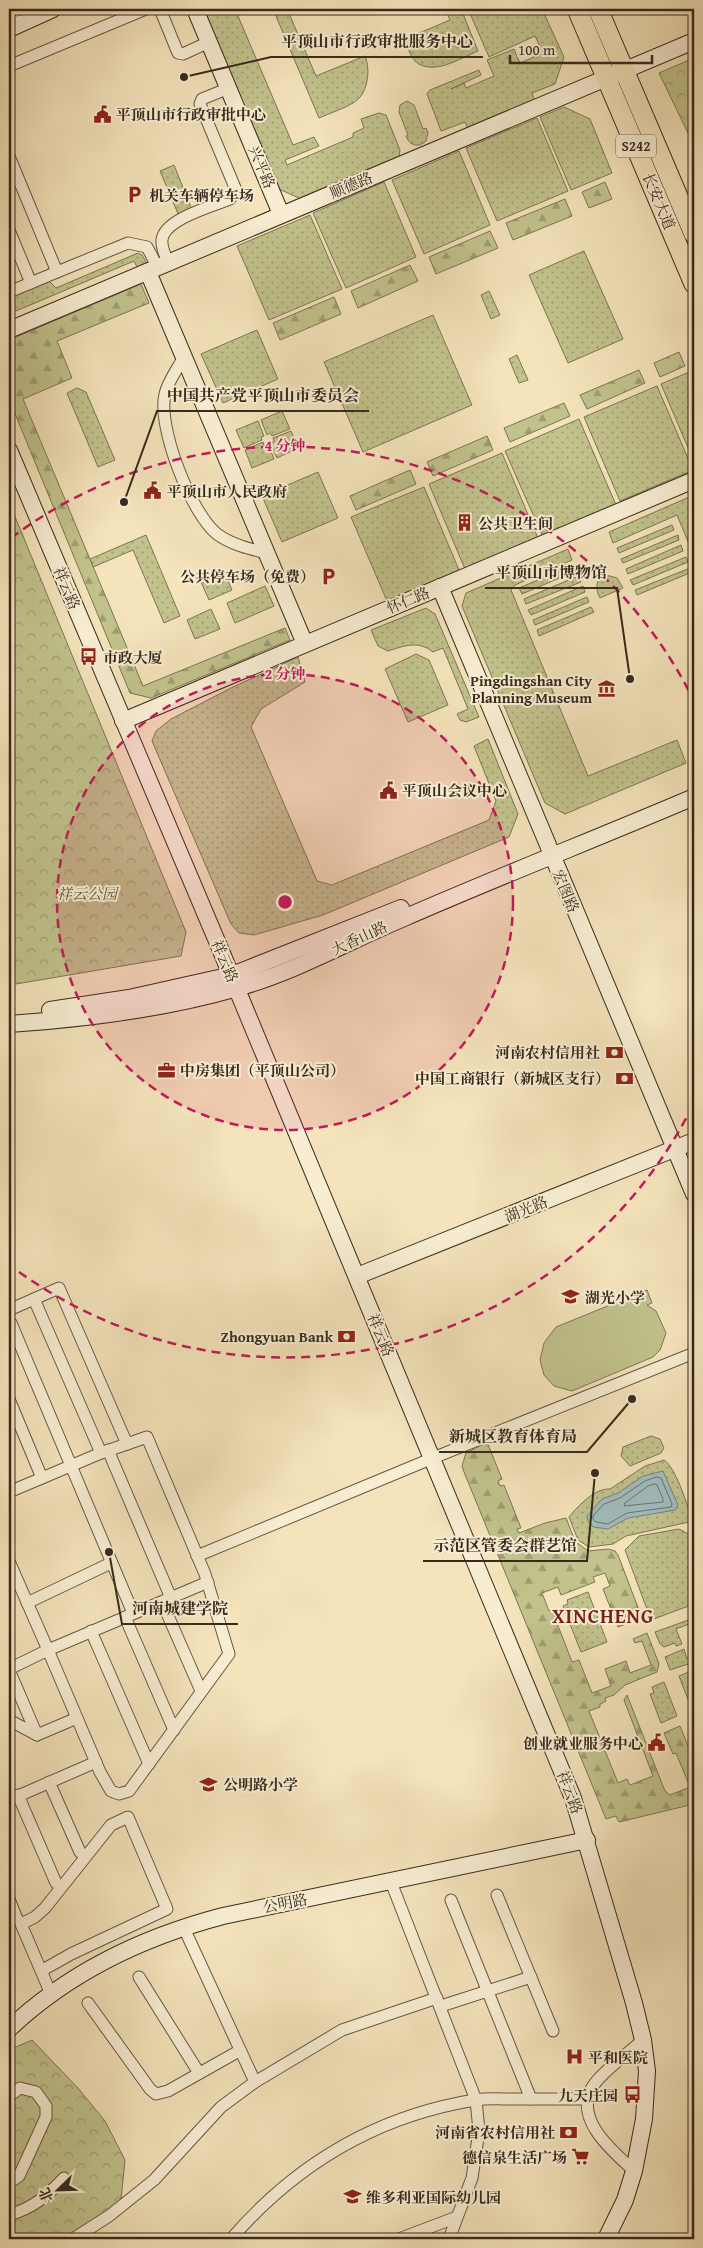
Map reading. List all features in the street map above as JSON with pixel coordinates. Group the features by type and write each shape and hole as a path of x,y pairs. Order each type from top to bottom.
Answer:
{"main road":[{"name":"长安大道","path":"577,9 615,75 694,234"},
{"name":"长安大道","path":"598,9 615,75 694,284"}],"street":[{"path":"9,11 14,9"},
{"path":"9,29 53,9"},
{"path":"9,66 146,9"},
{"path":"160,9 178,52 183,54 210,42"},
{"name":"兴平路","path":"195,9 281,214"},
{"name":"顺德路","path":"9,330 694,41"},
{"path":"158,267 165,231 179,220 230,199 236,190 200,104 202,99 229,88"},
{"path":"9,156 57,272"},
{"path":"9,230 31,283"},
{"path":"9,292 128,243 147,247 158,267 184,357 305,644"},
{"path":"184,357 168,386 164,401 163,419 170,444 189,493 204,519 217,533 234,543 267,553"},
{"name":"祥云路","path":"9,450 234,982 574,1798 618,1944 643,2040 646,2071 646,2104 642,2135 634,2171 625,2200 606,2239"},
{"name":"怀仁路","path":"123,721 694,480"},
{"name":"宏图路","path":"440,587 694,1194"},
{"name":"大香山路","path":"550,852 694,786"},
{"name":"大香山路","path":"9,1024 128,1011 234,982 550,852 694,797"},
{"name":"大香山路","path":"9,1013 103,1002 234,982"},
{"name":"湖光路","path":"357,1276 694,1141"},
{"path":"9,1310 59,1288 128,1444"},
{"path":"34,1299 105,1451 167,1600 201,1690"},
{"path":"9,1324 11,1322 72,1465 174,1730"},
{"path":"197,1556 433,1458 694,1354"},
{"path":"9,1399 42,1478"},
{"path":"9,1492 105,1451 147,1437 208,1582 229,1654 129,1791 120,1794 111,1791 96,1762 9,1561"},
{"path":"27,1603 111,1563"},
{"path":"37,1735 9,1669 91,1631 208,1582"},
{"path":"91,1631 149,1764"},
{"path":"37,1735 77,1718"},
{"path":"9,1720 37,1735"},
{"path":"56,1883 13,1798 96,1762"},
{"path":"49,1782 80,1852"},
{"path":"41,1971 71,1954 167,1909 128,1817 111,1825 44,1908 35,1917 21,1924 41,1971 51,1994"},
{"name":"公明路","path":"9,2030 51,1994 100,1963 150,1939 183,1926 222,1916 587,1840"},
{"path":"391,1882 476,2100 479,2131 472,2178 449,2239"},
{"path":"497,1895 552,2031"},
{"path":"9,1899 17,1919"},
{"path":"451,1900 531,2099"},
{"path":"183,1926 254,2082"},
{"path":"138,1977 199,2073"},
{"path":"73,2239 109,2216 154,2180 221,2107 254,2082 342,2030 439,2002 487,1991 530,1977"},
{"path":"88,2003 150,2089 156,2094 168,2091 239,2051"},
{"path":"634,2171 604,2143 590,2117 587,2106 590,2090 601,2077 643,2040"},
{"path":"9,2096 20,2088 36,2092 46,2106 46,2118 19,2176 9,2183"},
{"path":"231,2239 256,2210 322,2157 378,2126 414,2114 476,2100 589,2099"},
{"path":"9,2215 33,2207 64,2178"},
{"path":"399,2239 458,2217"}],"green space":[{"path":"202,9 235,9 293,145 314,137 319,146 285,160 287,165 353,137 353,133 364,128 361,119 379,113 386,115 400,150 399,158 301,199 279,189"},
{"path":"273,9 287,9 316,76 365,56 368,68 367,82 358,99 319,118"},
{"path":"445,9 461,9 478,51 447,65 430,67 422,65 415,61 405,39 450,20"},
{"path":"468,9 542,9 564,57 555,84 532,93 535,102 468,129 465,122 441,131 427,94 430,90 479,70 481,75 451,89 464,83 466,88 494,76 487,60 514,49 520,63 543,53 535,36 489,57"},
{"path":"694,58 694,131 688,133 659,73"},
{"path":"407,101 414,105 423,129 426,128 428,133 426,141 420,145 412,144 406,136 408,135 399,112 400,105"},
{"path":"564,107 590,119 612,173 571,190 540,117"},
{"path":"537,118 568,191 497,221 466,148"},
{"path":"459,151 490,225 424,254 392,180"},
{"path":"174,165 192,210 179,216 160,171"},
{"path":"384,182 416,257 346,288 313,213"},
{"path":"605,182 612,199 589,208 582,192"},
{"path":"565,199 572,216 513,240 506,223"},
{"path":"310,215 342,289 269,320 237,246"},
{"path":"490,231 498,248 436,274 429,257"},
{"path":"584,251 623,339 568,363 529,275"},
{"path":"138,253 142,255 146,262 144,267 138,269 134,261 9,314 9,298 49,281 56,288"},
{"path":"410,265 418,281 358,308 351,291"},
{"path":"141,284 149,303 57,341 72,378 23,399 143,686 285,628 290,640 151,698 130,693 9,399 9,340"},
{"path":"489,291 500,315 491,319 481,295"},
{"path":"334,297 341,314 280,340 273,323"},
{"path":"433,315 472,405 363,452 324,362"},
{"path":"257,330 278,379 223,403 201,354"},
{"path":"679,352 685,366 660,377 654,363"},
{"path":"517,355 528,380 519,383 509,359"},
{"path":"639,370 645,383 587,409 580,395"},
{"path":"694,370 694,462 661,384"},
{"path":"657,386 693,470 620,501 584,417"},
{"path":"77,388 86,392 115,460 98,467 67,393"},
{"path":"564,403 570,416 510,442 504,428"},
{"path":"282,411 290,429 272,436 270,433 267,435 261,420"},
{"path":"579,419 616,505 543,537 505,451"},
{"path":"258,421 264,436 261,437 262,440 244,448 236,430"},
{"path":"291,431 298,448 277,458 270,443 274,441 273,438"},
{"path":"487,436 493,450 433,476 427,462"},
{"path":"263,442 264,445 268,444 274,459 252,468 245,450"},
{"path":"502,453 538,538 465,569 429,484"},
{"path":"410,470 416,484 356,510 350,496"},
{"path":"318,472 338,518 282,542 262,496"},
{"path":"424,487 459,570 387,601 351,517"},
{"path":"694,495 694,556 677,515 613,543 609,532"},
{"name":"祥云公园","path":"9,502 186,932 181,956 16,984 9,983"},
{"path":"672,525 674,530 619,553 617,548"},
{"path":"146,535 180,616 164,623 133,550 93,567 90,559"},
{"path":"678,535 679,540 623,563 621,559"},
{"path":"681,545 683,551 628,574 626,569"},
{"path":"568,549 572,560 515,585 511,590 588,776 677,740 686,763 565,814 545,803 462,606 466,593"},
{"path":"686,557 688,562 633,585 630,580"},
{"path":"574,565 576,571 522,594 519,588"},
{"path":"690,568 692,572 637,595 635,590"},
{"path":"220,569 225,574 232,590 209,600 201,582 207,579 205,575"},
{"path":"606,575 617,578 623,588 600,598 597,585 600,579"},
{"path":"578,576 581,582 526,604 524,599"},
{"path":"265,586 274,606 235,623 227,603"},
{"path":"583,586 585,592 531,615 528,610"},
{"path":"587,597 589,602 535,625 533,620"},
{"path":"591,607 594,612 539,636 537,630"},
{"path":"426,608 435,614 479,717 466,722 460,720 457,714 468,709 443,648 433,652 422,646 411,645 388,651 378,646 371,630"},
{"path":"211,609 220,629 195,639 187,620"},
{"path":"416,654 429,660 448,705 408,722 385,669"},
{"path":"298,657 305,682 261,709 251,727 317,881 332,885 489,820 496,801 474,746 488,739 518,814 509,837 323,915 254,935 239,933 231,924 152,741 156,731 171,719 231,688"},
{"path":"647,1290 652,1303 647,1305 656,1311 666,1333 660,1350 653,1357 572,1391 554,1386 544,1375 540,1360 544,1343 556,1327"},
{"path":"651,1436 660,1439 664,1448 661,1453 630,1466 621,1456 623,1447"},
{"path":"487,1442 502,1479 498,1481 500,1486 504,1485 521,1528 517,1529 519,1533 545,1523 566,1518 575,1541 588,1551 608,1549 615,1551 618,1555 642,1618 618,1627 603,1589 610,1586 605,1573 593,1577 595,1582 561,1595 558,1587 542,1593 549,1611 552,1610 572,1662 579,1660 592,1693 611,1686 605,1669 626,1661 630,1673 651,1665 642,1641 635,1643 633,1639 647,1633 659,1664 657,1672 625,1685 614,1695 605,1698 606,1701 600,1704 600,1707 589,1711 618,1783 627,1779 630,1785 653,1776 624,1700 627,1695 665,1791 670,1795 690,1787 676,1753 673,1754 664,1733 680,1726 694,1761 694,1804 619,1822 616,1816 606,1819 462,1466 466,1453"},
{"path":"664,1460 673,1470 680,1486 691,1516 689,1522 626,1536 613,1544 589,1547 578,1540 569,1517 582,1503 593,1494 604,1489 610,1489 645,1466"},
{"path":"679,1529 694,1537 694,1604 651,1620 625,1550 639,1536"},
{"path":"588,1592 607,1642 581,1652 563,1606 568,1604 567,1600"},
{"path":"694,1618 694,1622 676,1629 682,1644 676,1646 675,1643 664,1647 660,1644 655,1632"},
{"path":"684,1649 687,1659 694,1657 694,1662 670,1670 665,1657"},
{"path":"694,1670 694,1715 679,1676"},
{"path":"664,1682 677,1716 661,1723 650,1694 654,1693 652,1687"},
{"path":"32,2040 77,2087 105,2121 125,2160 121,2200 88,2226 65,2239 9,2239 9,2050"}],"water":[{"path":"663,1471 678,1505 675,1510 628,1518 608,1529 593,1527 588,1521 587,1516 602,1499 618,1493 643,1476"}],"place":[{"name":"平顶山市行政审批服务中心","path":"184,77"},
{"name":"平顶山市行政审批中心","path":"102,114"},
{"name":"机关车辆停车场","path":"135,195"},
{"name":"平顶山市人民政府","path":"153,491"},
{"name":"中国共产党平顶山市委员会","path":"124,502"},
{"name":"公共卫生间","path":"464,523"},
{"name":"公共停车场（免费）","path":"329,576"},
{"name":"市政大厦","path":"89,657"},
{"name":"平顶山市博物馆","path":"630,679"},
{"name":"Pingdingshan City Planning Museum","path":"606,689"},
{"name":"平顶山会议中心","path":"388,790"},
{"name":"河南农村信用社","path":"614,1052"},
{"name":"中房集团（平顶山公司）","path":"166,1070"},
{"name":"中国工商银行（新城区支行）","path":"624,1078"},
{"name":"湖光小学","path":"571,1297"},
{"name":"Zhongyuan Bank","path":"347,1336"},
{"name":"新城区教育体育局","path":"632,1399"},
{"name":"示范区管委会群艺馆","path":"595,1473"},
{"name":"河南城建学院","path":"109,1552"},
{"name":"创业就业服务中心","path":"657,1743"},
{"name":"公明路小学","path":"209,1784"},
{"name":"平和医院","path":"574,2057"},
{"name":"九天庄园","path":"632,2095"},
{"name":"河南省农村信用社","path":"569,2132"},
{"name":"德信泉生活广场","path":"581,2157"},
{"name":"维多利亚国际幼儿园","path":"352,2197"}],"district":[{"name":"XINCHENG","path":"603,1615"}]}
